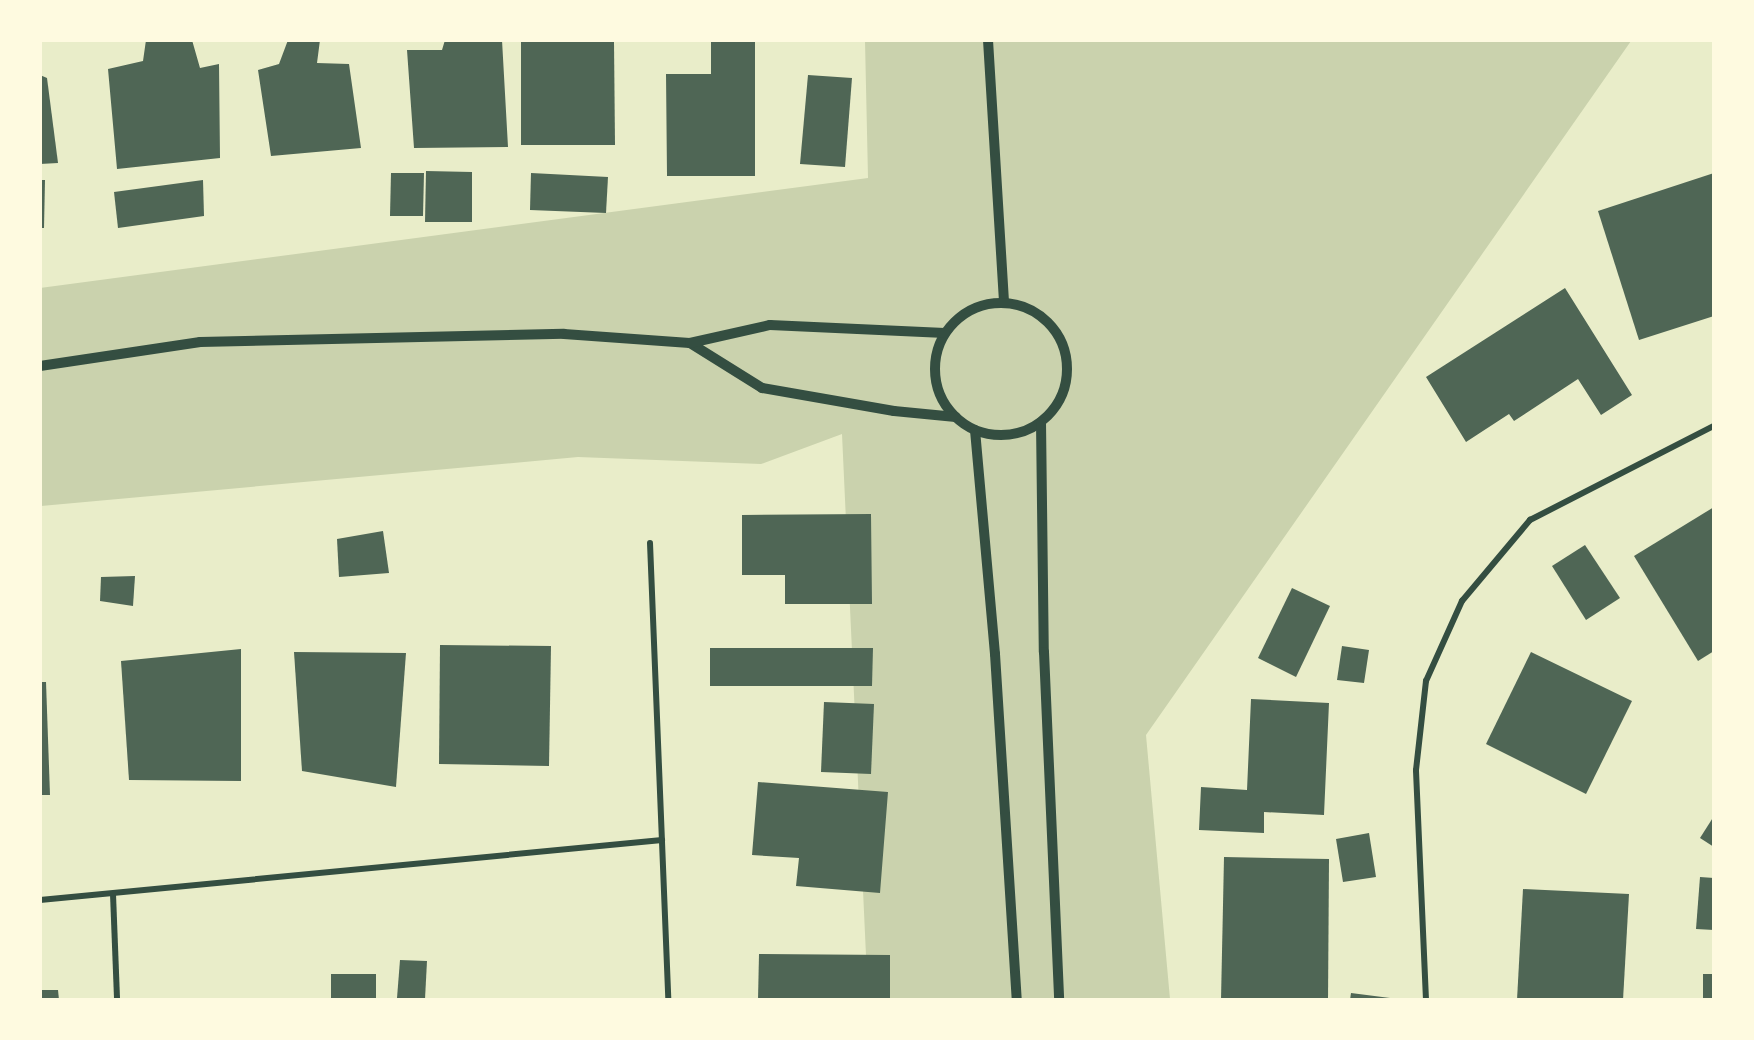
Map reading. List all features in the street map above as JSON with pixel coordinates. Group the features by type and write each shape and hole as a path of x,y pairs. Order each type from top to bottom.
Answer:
{"street":[{"path":"988,40 1004,302"},
{"path":"1004,302 1026,308 1046,320 1060,338 1066,361 1065,383 1057,405 1041,422 1020,432 998,435 975,430 956,417 942,399 935,377 937,354 945,333 961,316 982,305 1004,302"},
{"path":"40,366 200,342 564,334 690,343 770,325 945,333"},
{"path":"690,343 762,388 894,411 956,417"},
{"path":"1041,422 1044,652 1059,999"},
{"path":"1426,999 1416,770 1426,681 1462,602 1530,520 1713,426"},
{"path":"975,430 995,654 1017,999"},
{"path":"650,543 668,999"},
{"path":"40,900 662,840"},
{"path":"113,894 117,999"}],"green space":[{"path":"865,41 1631,41 1146,735 1170,999 868,999 842,434 761,464 578,457 41,506 40,288 868,178"}],"building":[{"path":"146,40 192,40 200,68 219,64 220,158 117,169 108,69 143,61"},
{"path":"288,40 320,40 317,63 349,64 361,148 271,156 258,70 279,64"},
{"path":"445,40 502,40 508,147 414,148 407,50 442,50"},
{"path":"711,40 755,40 755,176 667,176 666,74 711,74"},
{"path":"521,41 614,42 615,145 521,145"},
{"path":"40,75 47,78 58,163 40,164"},
{"path":"808,75 852,78 845,167 800,164"},
{"path":"426,171 472,172 472,222 425,222"},
{"path":"391,173 424,173 423,216 390,216"},
{"path":"531,173 608,177 606,213 530,210"},
{"path":"1714,173 1714,316 1639,340 1598,211"},
{"path":"40,180 45,180 44,228 40,228"},
{"path":"203,180 204,216 118,228 114,192"},
{"path":"1565,288 1632,395 1601,415 1578,379 1514,421 1509,414 1466,442 1426,377"},
{"path":"1714,507 1714,651 1698,661 1634,556"},
{"path":"871,514 872,604 785,604 785,575 742,575 742,515"},
{"path":"383,531 389,573 339,577 337,539"},
{"path":"1585,545 1620,598 1586,620 1552,566"},
{"path":"135,576 133,606 100,601 101,577"},
{"path":"1292,588 1330,606 1296,677 1258,658"},
{"path":"440,645 551,646 549,766 439,764"},
{"path":"1342,646 1369,650 1364,683 1337,680"},
{"path":"710,648 873,648 872,686 710,686"},
{"path":"241,649 241,781 129,780 121,661"},
{"path":"294,652 406,653 396,787 302,771"},
{"path":"1531,652 1632,701 1586,794 1486,744"},
{"path":"40,682 46,682 50,795 40,795"},
{"path":"1251,699 1329,703 1324,815 1264,812 1264,833 1199,830 1201,787 1247,790"},
{"path":"824,702 874,704 871,774 821,772"},
{"path":"758,782 888,792 880,893 796,886 799,858 752,855"},
{"path":"1714,816 1714,847 1700,838"},
{"path":"1369,833 1376,877 1343,882 1336,839"},
{"path":"1224,857 1329,859 1328,1000 1221,1000"},
{"path":"1700,877 1714,878 1714,930 1696,929"},
{"path":"1523,889 1629,894 1623,1000 1517,1000"},
{"path":"759,954 890,955 890,1000 758,1000"},
{"path":"400,960 427,961 425,999 397,998"},
{"path":"331,974 376,974 376,1000 331,1000"},
{"path":"1703,974 1714,974 1714,1000 1703,1000"},
{"path":"40,990 58,990 59,1000 40,1000"},
{"path":"1351,993 1390,998 1390,1000 1350,1000"}]}
